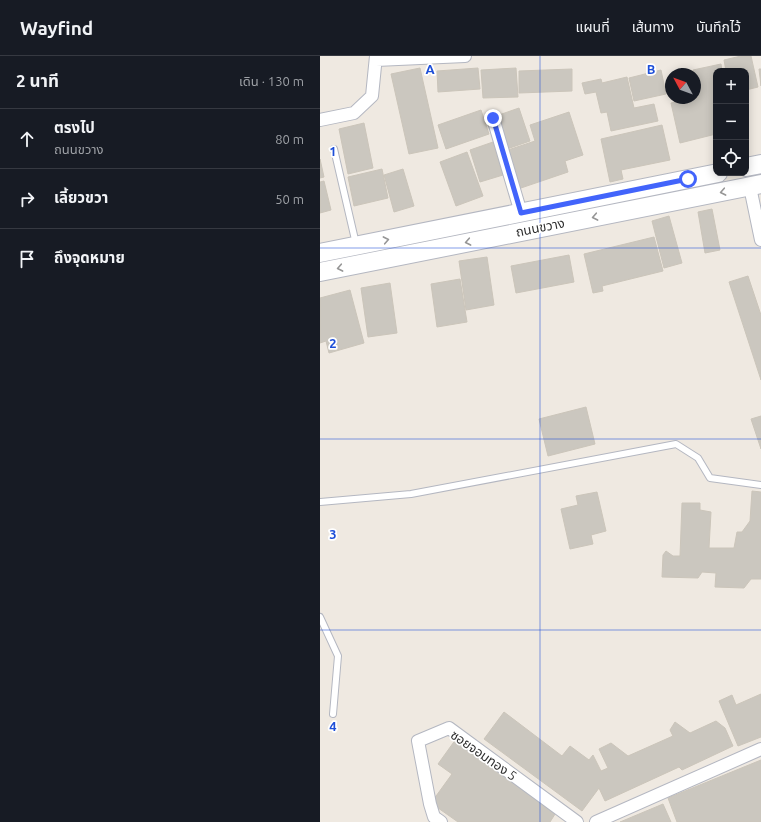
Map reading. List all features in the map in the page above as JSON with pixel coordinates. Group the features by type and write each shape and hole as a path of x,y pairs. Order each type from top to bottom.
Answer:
{"main road":[{"path":"749,166 761,164"},
{"name":"ถนนขวาง","path":"320,253 713,174"},
{"path":"688,179 690,198"},
{"name":"ถนนขวาง","path":"320,272 755,186"}],"street":[{"path":"320,120 354,112 372,96 376,58 465,56"},
{"path":"493,118 521,213"},
{"path":"755,186 761,240"},
{"name":"ซอยจอมทอง 5","path":"441,822 434,817 430,804 418,741 449,728 577,822"},
{"path":"596,822 761,749"}],"lane":[{"path":"334,149 356,246"},
{"path":"320,502 411,494 676,444 698,458 710,478 761,485"},
{"path":"320,617 338,656 333,714"}],"building":[{"path":"741,56 751,56 758,87 749,89 749,68 725,68 724,60"},
{"path":"721,64 722,68 713,68 713,135 680,143 671,104 701,104 701,68"},
{"path":"420,68 438,148 409,154 391,74"},
{"path":"478,68 480,89 438,92 437,71"},
{"path":"516,68 518,97 483,98 481,70"},
{"path":"572,69 572,91 519,93 519,71"},
{"path":"759,69 761,69 761,86"},
{"path":"661,70 665,94 634,101 629,78"},
{"path":"627,77 634,108 654,104 658,121 611,131 607,112 601,113 596,92 585,94 582,83 601,79 602,83"},
{"path":"519,108 530,141 507,149 496,116"},
{"path":"481,110 489,134 446,149 438,125"},
{"path":"569,112 583,155 565,161 568,172 518,189 505,151 535,141 530,125"},
{"path":"364,123 373,168 348,174 339,129"},
{"path":"662,125 670,160 621,170 623,179 610,182 601,139"},
{"path":"493,142 503,175 480,182 470,150"},
{"path":"467,152 483,196 456,206 440,162"},
{"path":"320,159 324,177 320,178"},
{"path":"382,169 388,198 354,206 348,177"},
{"path":"403,169 414,206 394,212 384,175"},
{"path":"324,181 331,210 320,213 320,182"},
{"path":"712,209 720,250 705,253 698,212"},
{"path":"669,216 682,263 664,268 652,221"},
{"path":"654,237 663,271 602,286 603,291 593,293 584,254"},
{"path":"569,255 574,282 516,293 511,266"},
{"path":"487,257 494,305 466,310 459,261"},
{"path":"748,276 761,315 761,380 729,282"},
{"path":"460,279 467,322 437,327 431,284"},
{"path":"390,283 397,333 368,337 361,288"},
{"path":"350,290 364,343 329,353 326,341 320,343 320,298"},
{"path":"586,407 595,444 548,456 539,419"},
{"path":"761,416 761,449 751,419"},
{"path":"752,491 761,492 761,579 751,579 744,588 715,587 716,573 702,572 698,578 662,577 663,555 666,551 673,556 680,556 682,503 700,503 700,510 711,512 709,548 734,548 737,532 742,532 750,521"},
{"path":"597,492 606,531 591,535 593,544 570,549 561,509 578,505 576,496"},
{"path":"761,694 761,737 738,746 719,701 732,695 736,705"},
{"path":"504,712 562,756 570,746 589,760 593,755 601,771 608,768 599,749 611,743 628,756 673,736 670,730 675,722 690,733 716,721 725,728 733,746 682,770 679,767 605,801 599,788 582,811 484,739"},
{"path":"456,739 557,811 550,822 458,822 431,803 452,774 438,764"},
{"path":"761,760 761,822 677,822 668,798"},
{"path":"663,804 671,822 620,822"}],"route":[{"path":"493,118 521,213 688,179"}]}
